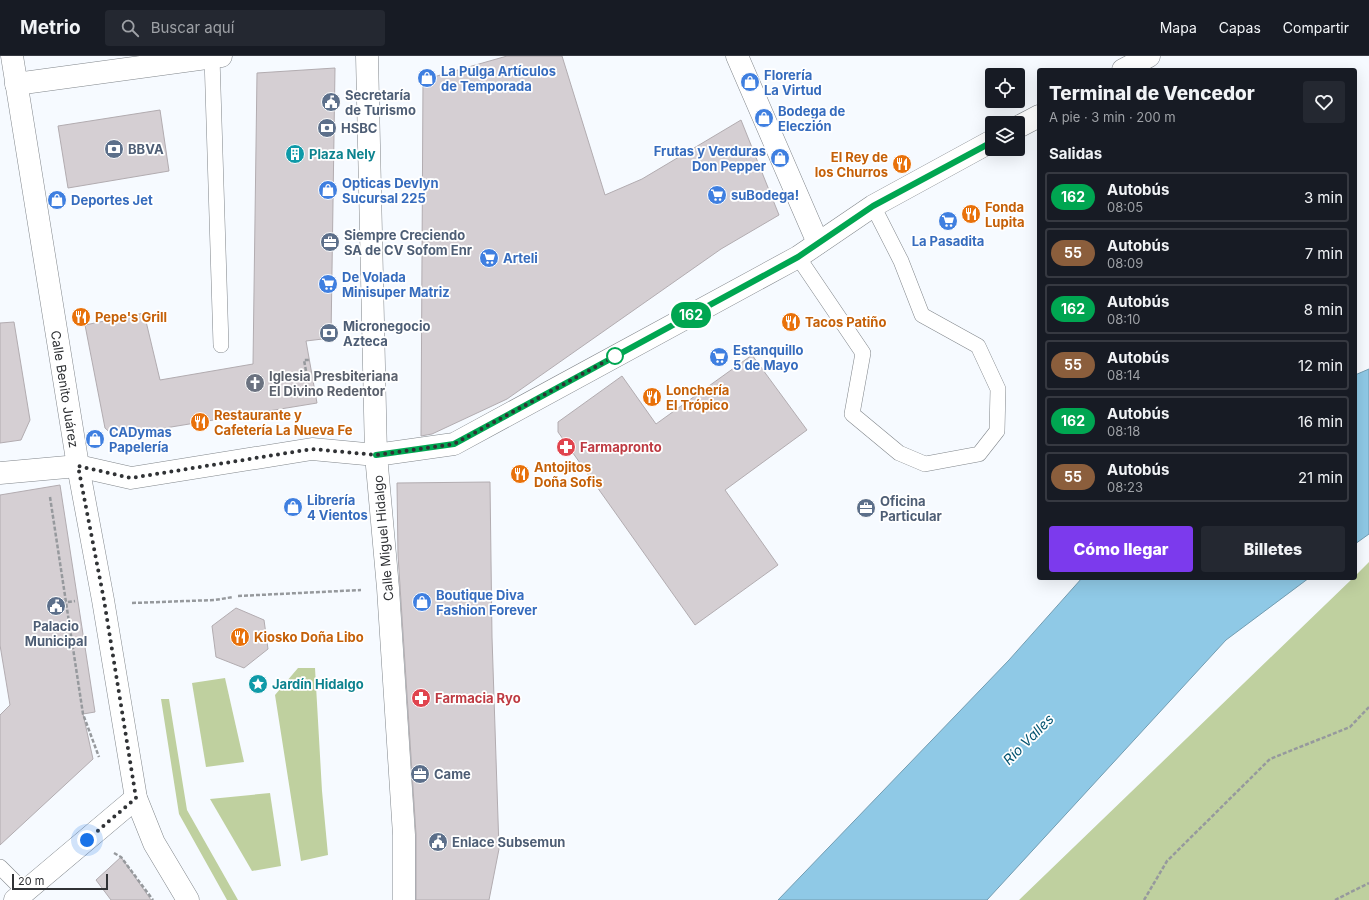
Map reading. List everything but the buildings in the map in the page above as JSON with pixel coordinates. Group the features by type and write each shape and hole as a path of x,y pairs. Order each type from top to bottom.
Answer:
{"street":[{"name":"Calle Benito Juárez","path":"12,56 78,466 104,600 136,798 154,843 188,900"},
{"name":"Calle Miguel Hidalgo","path":"367,56 376,455 388,588 404,836 404,900"},
{"path":"737,56 818,243"},
{"path":"1127,68 1149,56"},
{"path":"16,84 217,57"},
{"path":"1025,123 1037,117"},
{"path":"0,473 78,466 131,478 312,449 376,455 454,444 798,257 873,206 985,146"},
{"path":"20,896 136,798"}],"lane":[{"path":"217,57 221,344"},
{"path":"798,257 863,353 852,414 899,453 925,464 979,454 997,430 998,389 978,346 922,315 901,261 873,206"},
{"path":"0,867 20,896"}],"path":[{"path":"306,371 304,360 310,360"},
{"path":"50,495 84,714"},
{"path":"238,596 366,589"},
{"path":"131,603 216,600 233,597"},
{"path":"62,603 78,600"},
{"path":"1144,900 1167,861 1270,759 1350,727 1369,707"},
{"path":"121,857 153,900"},
{"path":"1335,900 1369,883"}],"green space":[{"path":"1369,562 1369,900 1019,900 1351,580 1357,580 1357,574"},
{"path":"298,668 315,668 322,791 328,855 301,861 275,695"},
{"path":"225,678 244,762 206,767 192,683"},
{"path":"161,699 169,699 187,810 238,900 227,900 179,814"},
{"path":"270,793 281,866 252,871 210,799"}],"water":[{"path":"1369,369 1369,534 1357,543 1357,374"},
{"name":"Río Valles","path":"1080,580 1306,580 1226,640 987,900 778,900 1009,660"}],"bus line":[{"name":"162","path":"376,455 454,444 798,257 873,206 985,146"}],"place":[{"name":"La Pulga Artículos de Temporada","path":"427,78"},
{"name":"Florería La Virtud","path":"750,82"},
{"name":"Secretaría de Turismo","path":"331,102"},
{"name":"Bodega de Eleczión","path":"764,118"},
{"name":"HSBC","path":"327,128"},
{"name":"BBVA","path":"114,149"},
{"name":"Plaza Nely","path":"295,154"},
{"name":"Frutas y Verduras Don Pepper","path":"780,158"},
{"name":"El Rey de los Churros","path":"902,164"},
{"name":"Opticas Devlyn Sucursal 225","path":"328,190"},
{"name":"suBodega!","path":"717,195"},
{"name":"Deportes Jet","path":"57,200"},
{"name":"Fonda Lupita","path":"971,214"},
{"name":"La Pasadita","path":"948,221"},
{"name":"Siempre Creciendo SA de CV Sofom Enr","path":"330,242"},
{"name":"Arteli","path":"489,258"},
{"name":"De Volada Minisuper Matriz","path":"328,284"},
{"name":"Pepe's Grill","path":"81,317"},
{"name":"Tacos Patiño","path":"791,322"},
{"name":"Micronegocio Azteca","path":"329,333"},
{"name":"Estanquillo 5 de Mayo","path":"719,357"},
{"name":"Iglesia Presbiteriana El Divino Redentor","path":"255,383"},
{"name":"Lonchería El Trópico","path":"652,397"},
{"name":"Restaurante y Cafetería La Nueva Fe","path":"200,422"},
{"name":"CADymas Papelería","path":"95,439"},
{"name":"Farmapronto","path":"566,447"},
{"name":"Antojitos Doña Sofis","path":"520,474"},
{"name":"Librería 4 Vientos","path":"293,507"},
{"name":"Oficina Particular","path":"866,508"},
{"name":"Boutique Diva Fashion Forever","path":"422,602"},
{"name":"Palacio Municipal","path":"56,606"},
{"name":"Kiosko Doña Libo","path":"240,637"},
{"name":"Jardín Hidalgo","path":"258,684"},
{"name":"Farmacia Ryo","path":"421,698"},
{"name":"Came","path":"420,774"},
{"name":"Enlace Subsemun","path":"438,842"}],"route":[{"path":"87,840 136,798 104,600 78,466 131,478 312,449 376,455 454,444 619,354 615,356"}]}
